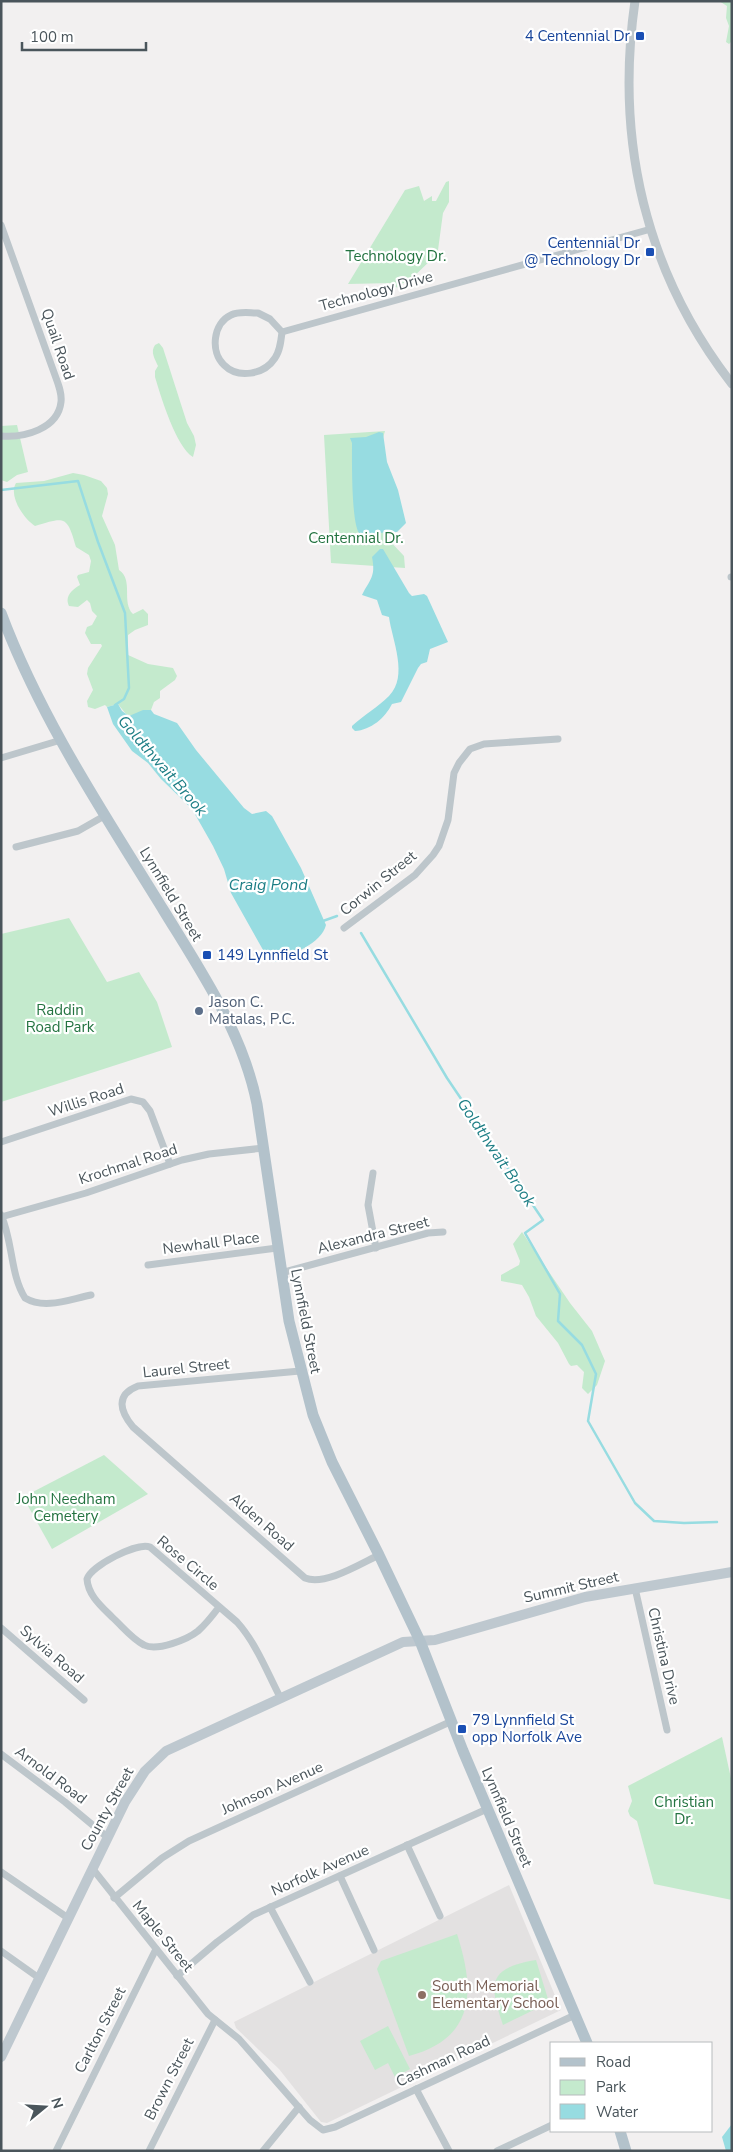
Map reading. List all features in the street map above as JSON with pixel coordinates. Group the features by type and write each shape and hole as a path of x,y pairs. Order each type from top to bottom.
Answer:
{"main road":[{"name":"Lynnfield Street","path":"1,613 27,674 61,740 228,1019 250,1074 264,1148 281,1273 308,1402 324,1445 420,1641 487,1809 587,2042"},
{"name":"Summit Street","path":"420,1641 435,1640 573,1600 732,1572"},
{"name":"County Street","path":"1,2057 92,1868 132,1790 149,1765 160,1756 280,1697 403,1642 420,1641"},
{"path":"620,2132 626,2151"}],"street":[{"path":"635,1 629,55 629,122 638,182 664,266 686,313 732,384"},
{"name":"Quail Road","path":"1,225 56,378 62,400 55,418 37,431 16,436 1,436"},
{"name":"Technology Drive","path":"282,332 651,229"},
{"path":"258,313 270,318 282,332 280,347 275,358 264,369 253,373 238,374 224,365 217,354 215,342 217,330 233,314 258,313"},
{"name":"Corwin Street","path":"344,928 415,875 433,855 439,846 448,820 454,773 458,763 470,750 484,744 558,739"},
{"path":"1,758 61,740"},
{"path":"16,847 78,831 90,826 106,815"},
{"name":"Willis Road","path":"1,1142 131,1098 142,1102 150,1112 170,1164"},
{"name":"Krochmal Road","path":"2,1216 86,1193 170,1164 209,1154 264,1148"},
{"path":"373,1173 368,1204 376,1248"},
{"path":"2,1216 19,1284 25,1298 36,1303 50,1304 91,1295"},
{"name":"Alexandra Street","path":"281,1273 428,1234 444,1232"},
{"name":"Newhall Place","path":"148,1265 277,1248"},
{"name":"Laurel Street","path":"141,1434 126,1419 122,1407 122,1400 131,1389 180,1381 300,1371"},
{"name":"Alden Road","path":"141,1434 305,1578 324,1580 379,1555"},
{"name":"Rose Circle","path":"219,1608 205,1624 190,1636 161,1646 148,1647 137,1640 98,1603 90,1591 87,1579 94,1569 134,1547 145,1545 157,1552 237,1622 251,1641 280,1697"},
{"name":"Christina Drive","path":"635,1588 667,1730"},
{"name":"Sylvia Road","path":"1,1628 84,1700"},
{"name":"Johnson Avenue","path":"114,1898 156,1862 189,1841 452,1721"},
{"name":"Arnold Road","path":"1,1754 108,1837"},
{"name":"Norfolk Avenue","path":"177,1976 228,1933 253,1915 487,1809"},
{"path":"407,1846 440,1916"},
{"name":"Maple Street","path":"92,1868 177,1976 215,2020 229,2029 239,2039 299,2107 323,2130"},
{"path":"1,1872 68,1918"},
{"path":"340,1876 374,1950"},
{"path":"270,1907 310,1982"},
{"name":"Carlton Street","path":"56,2151 156,1949"},
{"path":"1,1951 39,1978"},
{"name":"Cashman Road","path":"323,2130 335,2127 575,2015"},
{"name":"Brown Street","path":"149,2151 215,2020"},
{"path":"416,2088 449,2151"},
{"path":"263,2151 299,2107"},
{"path":"497,2151 550,2126"}],"shaded area":[{"name":"South Memorial Elementary School","path":"509,1885 561,2010 327,2123 321,2122 279,2069 236,2028 234,2022"}],"green space":[{"path":"719,1 732,1 732,41 729,44 726,42 729,26 726,18 727,6"},
{"name":"Technology Dr.","path":"449,181 449,202 443,213 438,250 435,256 407,283 403,283 400,288 395,287 394,283 348,284 405,190 419,186 424,201 432,196 432,201 436,201 446,182"},
{"path":"159,343 163,348 187,423 194,436 196,445 193,457 187,452 175,433 155,377 155,371 158,366 153,350 155,345"},
{"path":"17,425 28,472 17,475 7,482 1,480 1,426"},
{"name":"Centennial Dr.","path":"385,431 380,448 379,525 386,537 404,556 405,568 331,563 324,435"},
{"path":"73,473 101,481 107,488 108,494 102,516 115,545 119,570 126,579 128,603 133,614 143,609 148,614 148,625 128,635 128,655 148,664 173,668 177,676 175,680 160,691 160,698 154,702 151,710 129,715 118,704 107,707 105,705 95,709 88,707 87,701 93,690 87,674 88,668 102,646 101,644 91,644 85,633 87,627 92,625 97,616 92,611 87,600 78,607 69,606 68,596 80,585 78,575 89,572 91,561 89,555 76,547 70,529 63,521 53,521 35,526 18,507 14,494 16,483 44,481"},
{"name":"Raddin Road Park","path":"69,918 107,982 139,972 157,1002 172,1047 1,1102 1,934"},
{"path":"522,1232 570,1303 592,1331 605,1361 597,1385 588,1394 582,1388 584,1372 577,1365 571,1366 569,1364 558,1343 536,1316 522,1285 501,1281 501,1275 519,1265 520,1261 513,1244"},
{"name":"John Needham Cemetery","path":"104,1455 148,1494 52,1549 23,1497"},
{"name":"Christian Dr.","path":"722,1737 732,1783 732,1900 654,1884 637,1821 630,1816 628,1811 632,1801 628,1786"},
{"path":"457,1934 467,1974 465,2009 458,2024 447,2037 431,2048 409,2056 377,1969 381,1961"},
{"path":"536,1960 548,1999 546,2004 503,2025 495,1999 494,1989 496,1980 500,1973 508,1968 520,1963"},
{"path":"388,2026 410,2069 395,2077 388,2063 375,2070 360,2041"}],"water":[{"path":"379,432 383,433 387,462 398,490 406,523 397,532 360,534 355,519 352,443 350,438 366,437"},
{"path":"380,549 383,549 412,596 424,594 427,596 448,642 430,649 427,662 421,664 418,668 401,702 392,704 386,714 372,726 355,731 352,726 389,696 395,688 398,678 398,658 389,617 382,615 377,600 362,595 373,574 372,557"},
{"name":"Craig Pond","path":"118,704 122,711 129,716 143,710 151,710 154,714 177,723 196,750 244,808 252,814 266,811 272,816 301,868 326,925 323,932 313,943 277,962 271,961 267,957 231,893 224,869 192,809 161,779 148,763 132,751 113,724 107,707"},
{"path":"732,2124 732,2151 726,2151 722,2137"}],"waterway":[{"name":"Goldthwait Brook","path":"1,490 78,481 98,542 125,613 129,688 124,699 115,705 115,708"},
{"name":"Goldthwait Brook","path":"323,921 337,916"},
{"name":"Goldthwait Brook","path":"361,933 447,1078 543,1220 525,1233 560,1294 558,1321 582,1345 596,1374 588,1421 635,1503 654,1521 684,1523 717,1522"}],"place":[{"name":"4 Centennial Dr","path":"640,36"},
{"name":"Centennial Dr @ Technology Dr","path":"650,252"},
{"name":"149 Lynnfield St","path":"207,955"},
{"name":"Jason C. Matalas, P.C.","path":"199,1011"},
{"name":"79 Lynnfield St opp Norfolk Ave","path":"462,1729"},
{"name":"South Memorial Elementary School","path":"422,1995"}]}
